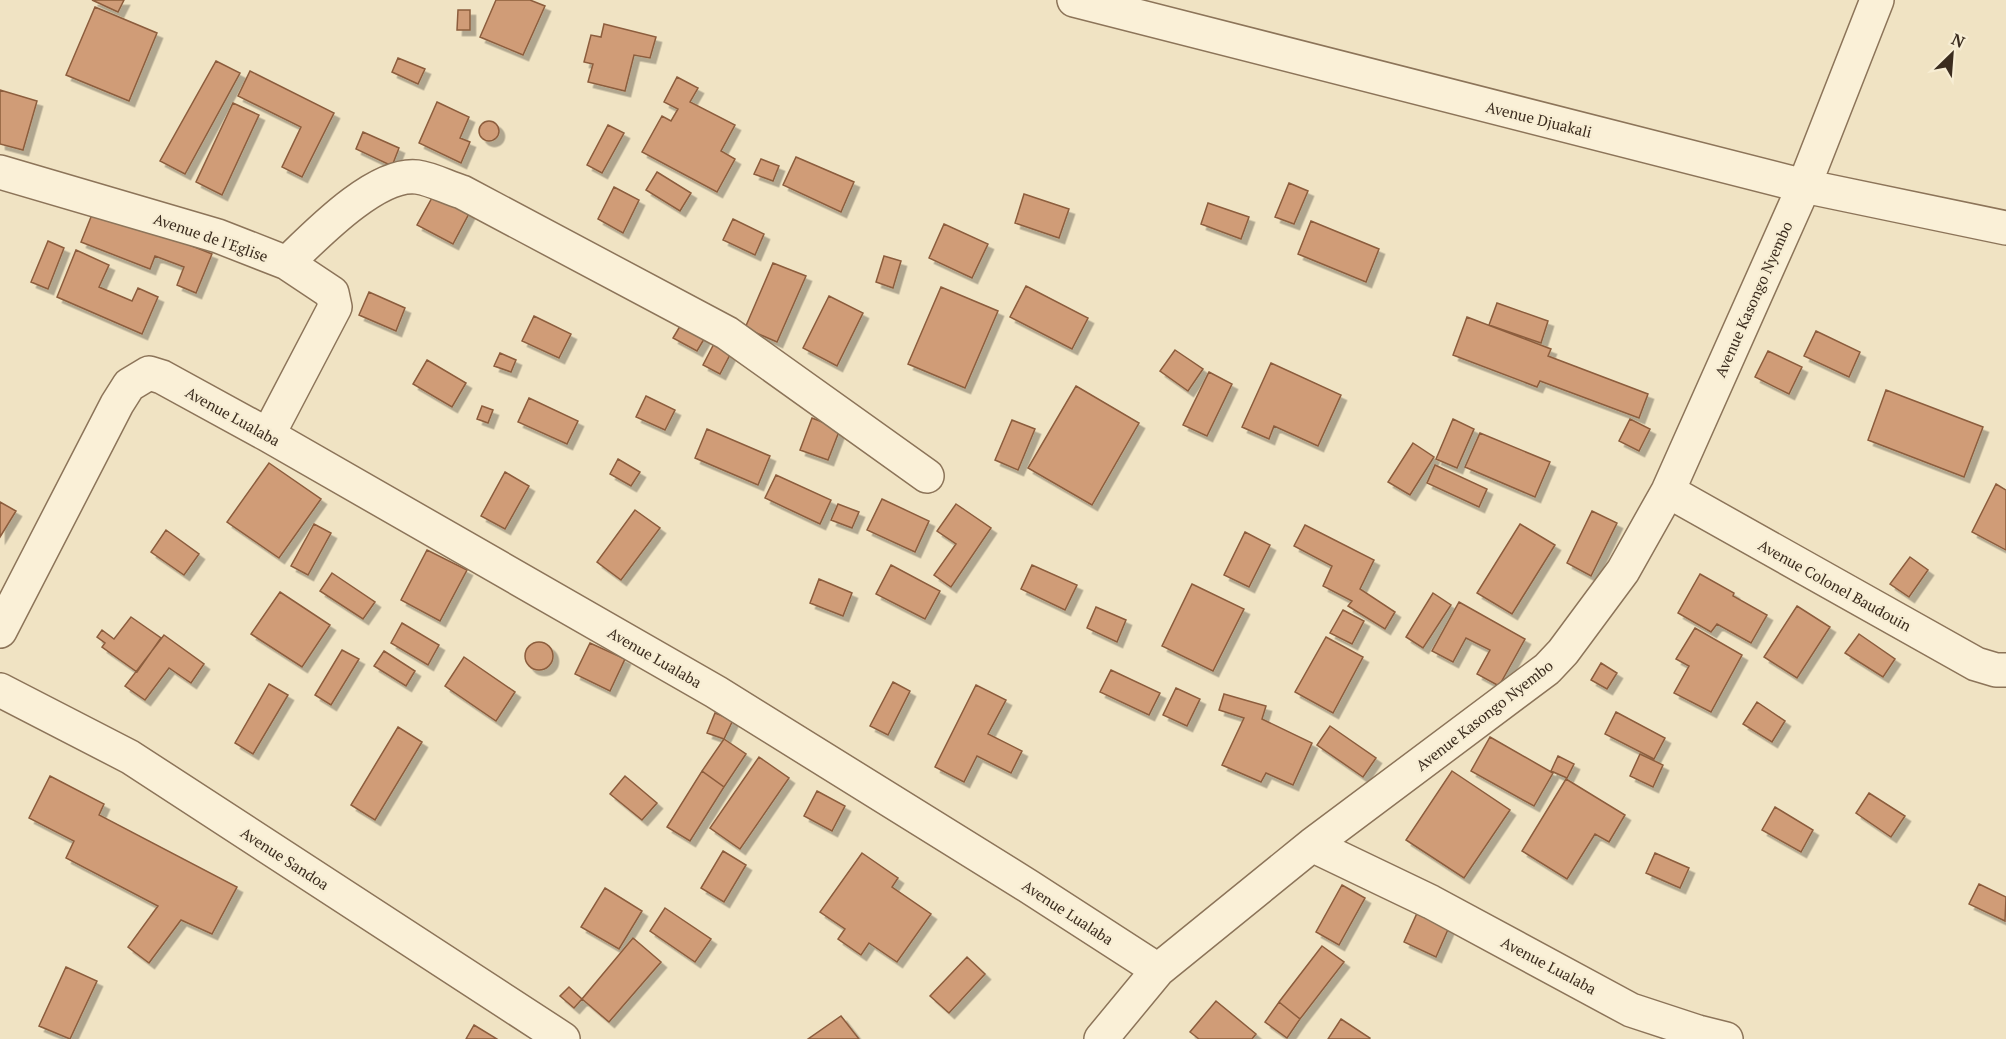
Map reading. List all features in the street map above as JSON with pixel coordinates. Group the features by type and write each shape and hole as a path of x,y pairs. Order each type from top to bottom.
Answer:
{"street":[{"name":"Avenue Djuakali","path":"1074,0 1804,186 2006,228"},
{"name":"Avenue Kasongo Nyembo","path":"1101,1039 1158,970 1312,845 1547,669 1563,652 1623,571 1668,491 1804,186 1877,0"},
{"name":"Avenue de l'Eglise","path":"0,172 218,236 287,263 332,293 335,307 268,435"},
{"path":"287,263 335,217 386,182 417,177 462,192 727,333 927,476"},
{"name":"Avenue Lualaba","path":"0,631 117,404 129,385 149,373 162,377 268,435 716,692 1028,886 1158,970"},
{"name":"Avenue Colonel Baudouin","path":"1668,491 1976,664 1996,670 2006,670"},
{"name":"Avenue Sandoa","path":"0,690 129,757 563,1039"},
{"name":"Avenue Lualaba","path":"1312,845 1431,902 1631,1010 1726,1039"}],"building":[{"path":"92,0 124,0 118,12"},
{"path":"496,0 530,0 545,6 523,55 480,37"},
{"path":"95,7 157,33 129,101 66,75"},
{"path":"458,10 470,10 470,30 457,30"},
{"path":"604,24 656,37 650,58 634,55 625,91 588,82 593,64 584,62 591,35 601,37"},
{"path":"398,58 425,69 418,84 392,72"},
{"path":"216,61 240,73 185,174 160,161"},
{"path":"250,71 334,113 302,177 282,167 301,127 238,96"},
{"path":"677,77 698,88 690,102 735,125 721,151 735,159 717,192 642,152 662,116 671,121 678,109 664,102"},
{"path":"0,90 37,101 23,150 0,144"},
{"path":"437,102 469,117 460,138 470,142 461,163 419,143"},
{"path":"233,103 259,115 222,195 196,182"},
{"path":"489,121 496,124 499,131 496,138 489,141 482,138 479,131 482,124"},
{"path":"608,125 624,133 602,173 587,165"},
{"path":"363,132 399,148 392,166 356,149"},
{"path":"796,157 854,182 841,212 783,185"},
{"path":"761,159 779,166 773,181 754,174"},
{"path":"657,172 691,193 680,211 646,190"},
{"path":"1289,183 1308,191 1294,224 1275,217"},
{"path":"438,187 473,206 453,244 417,225"},
{"path":"614,187 639,200 623,233 598,219"},
{"path":"1024,194 1069,209 1059,238 1015,223"},
{"path":"1208,203 1249,217 1241,239 1201,224"},
{"path":"95,207 212,254 196,293 177,285 184,267 155,256 150,269 81,242"},
{"path":"733,219 764,234 755,255 723,240"},
{"path":"1311,221 1379,249 1366,282 1298,254"},
{"path":"944,224 988,244 972,278 929,258"},
{"path":"48,241 64,248 48,289 31,282"},
{"path":"76,250 109,265 99,287 132,301 138,288 158,297 142,334 57,297"},
{"path":"884,256 901,261 893,288 876,282"},
{"path":"773,263 806,276 777,342 745,328"},
{"path":"1026,286 1088,318 1072,349 1010,317"},
{"path":"941,287 998,311 965,388 908,364"},
{"path":"369,292 405,308 396,331 359,315"},
{"path":"829,296 863,313 837,366 803,348"},
{"path":"1497,303 1548,321 1541,343 1489,325"},
{"path":"534,316 571,334 559,358 522,341"},
{"path":"686,316 710,329 697,351 673,338"},
{"path":"1467,317 1551,349 1548,356 1648,394 1639,418 1540,381 1537,387 1453,355"},
{"path":"1816,331 1860,352 1849,377 1804,356"},
{"path":"718,336 735,345 720,374 703,365"},
{"path":"1175,350 1203,369 1188,391 1160,371"},
{"path":"1768,351 1802,367 1789,394 1755,377"},
{"path":"500,353 516,360 511,372 494,366"},
{"path":"427,360 466,383 452,407 413,384"},
{"path":"1271,363 1341,395 1318,446 1274,426 1269,439 1242,427"},
{"path":"1209,372 1232,384 1207,436 1183,425"},
{"path":"1076,386 1139,423 1092,505 1028,468"},
{"path":"1886,390 1983,427 1964,477 1868,440"},
{"path":"646,396 675,410 665,430 636,417"},
{"path":"529,398 578,421 567,444 518,422"},
{"path":"482,406 493,410 488,423 477,419"},
{"path":"812,418 840,429 828,460 800,450"},
{"path":"1453,419 1474,429 1457,468 1436,459"},
{"path":"1630,419 1650,429 1639,451 1619,441"},
{"path":"1012,420 1035,429 1018,470 995,460"},
{"path":"707,429 770,456 758,485 695,458"},
{"path":"1480,433 1550,462 1535,497 1465,467"},
{"path":"1413,443 1434,457 1410,495 1388,482"},
{"path":"618,459 640,472 631,486 610,474"},
{"path":"269,463 321,499 279,558 227,522"},
{"path":"1435,465 1487,489 1479,507 1427,483"},
{"path":"505,472 529,486 505,529 481,516"},
{"path":"776,475 831,500 820,524 765,498"},
{"path":"1996,484 2006,490 2006,550 1972,532"},
{"path":"882,499 929,521 915,552 867,530"},
{"path":"0,502 16,511 0,537"},
{"path":"838,504 859,512 852,528 831,520"},
{"path":"956,504 991,528 951,587 934,575 956,544 937,531"},
{"path":"635,510 660,528 621,580 597,562"},
{"path":"1592,511 1617,523 1591,576 1567,563"},
{"path":"314,524 331,533 308,575 291,566"},
{"path":"1520,524 1555,545 1512,614 1477,593"},
{"path":"1305,525 1374,560 1360,589 1395,612 1385,629 1348,606 1352,601 1323,586 1332,566 1294,546"},
{"path":"166,530 199,554 184,575 151,552"},
{"path":"1245,532 1270,545 1249,587 1224,575"},
{"path":"427,550 467,570 440,621 401,600"},
{"path":"1910,557 1928,570 1909,597 1890,584"},
{"path":"891,565 940,591 925,619 876,594"},
{"path":"1032,565 1077,585 1065,610 1021,589"},
{"path":"332,573 375,602 363,619 320,591"},
{"path":"1700,574 1767,615 1751,643 1717,624 1711,632 1678,613"},
{"path":"819,579 852,593 843,616 810,603"},
{"path":"1192,584 1244,609 1213,671 1162,646"},
{"path":"280,592 330,625 302,667 251,634"},
{"path":"1433,593 1451,605 1423,648 1406,637"},
{"path":"1459,602 1525,639 1499,686 1477,674 1490,650 1466,638 1453,662 1432,651"},
{"path":"1797,606 1830,627 1797,678 1764,657"},
{"path":"1096,607 1126,620 1117,642 1087,628"},
{"path":"1343,610 1364,621 1352,644 1330,633"},
{"path":"131,617 161,638 137,672 102,647 105,643 97,637 102,630 114,639"},
{"path":"402,623 439,645 428,665 391,643"},
{"path":"1695,628 1742,655 1711,712 1674,693 1689,666 1676,659"},
{"path":"1859,634 1895,659 1883,677 1845,653"},
{"path":"164,635 204,664 191,683 169,668 145,700 125,686"},
{"path":"1326,637 1363,657 1333,713 1295,692"},
{"path":"539,642 549,646 553,656 549,666 539,670 529,666 525,656 529,646"},
{"path":"590,643 625,659 610,691 575,674"},
{"path":"342,650 359,659 331,705 315,695"},
{"path":"384,651 415,671 406,686 374,666"},
{"path":"464,657 515,692 496,721 445,686"},
{"path":"1601,663 1617,673 1607,689 1591,680"},
{"path":"1111,670 1160,693 1149,715 1100,692"},
{"path":"893,682 910,691 888,735 870,726"},
{"path":"269,684 288,695 253,754 235,743"},
{"path":"976,685 1006,700 988,734 1022,751 1011,773 977,756 964,782 935,767"},
{"path":"1176,688 1200,699 1187,726 1163,715"},
{"path":"1224,694 1266,706 1262,719 1312,743 1293,785 1266,773 1261,782 1222,765 1244,718 1219,710"},
{"path":"1757,702 1785,721 1772,742 1743,724"},
{"path":"1616,712 1665,738 1654,759 1605,734"},
{"path":"715,713 733,720 724,739 707,733"},
{"path":"1330,726 1376,758 1363,777 1317,745"},
{"path":"398,727 422,742 375,820 351,805"},
{"path":"1490,737 1553,773 1534,806 1471,771"},
{"path":"724,739 746,754 724,787 702,771"},
{"path":"1640,754 1663,765 1653,787 1630,776"},
{"path":"1558,756 1574,764 1567,778 1551,771"},
{"path":"759,757 789,778 740,849 710,828"},
{"path":"702,771 724,787 690,841 667,827"},
{"path":"1452,771 1510,810 1464,878 1406,840"},
{"path":"50,776 104,804 99,815 237,887 212,934 181,920 149,963 128,947 158,906 66,858 74,841 29,818"},
{"path":"625,776 657,803 642,820 610,794"},
{"path":"1566,779 1625,815 1609,842 1595,834 1567,879 1522,851"},
{"path":"817,791 845,806 832,831 804,816"},
{"path":"1869,793 1905,816 1891,837 1856,813"},
{"path":"1775,807 1813,830 1801,852 1762,830"},
{"path":"723,851 746,865 724,902 701,888"},
{"path":"862,853 898,878 892,887 931,914 897,962 869,943 861,955 838,939 845,929 820,912"},
{"path":"1655,853 1689,868 1680,888 1646,873"},
{"path":"1979,884 2006,897 2005,921 1969,904"},
{"path":"1342,885 1365,898 1339,945 1316,932"},
{"path":"605,888 642,911 619,949 581,927"},
{"path":"665,908 711,939 695,962 650,931"},
{"path":"1418,911 1450,925 1436,957 1404,942"},
{"path":"633,938 661,962 609,1022 582,999"},
{"path":"1322,946 1344,962 1300,1019 1279,1002"},
{"path":"967,957 985,974 949,1013 930,996"},
{"path":"66,967 97,981 70,1039 39,1026"},
{"path":"569,987 582,999 574,1008 560,996"},
{"path":"1216,1001 1256,1034 1252,1039 1199,1039 1190,1032"},
{"path":"1279,1002 1300,1019 1287,1038 1265,1022"},
{"path":"841,1016 859,1039 808,1039"},
{"path":"1341,1019 1370,1038 1328,1039"},
{"path":"474,1025 497,1039 466,1039"}]}
